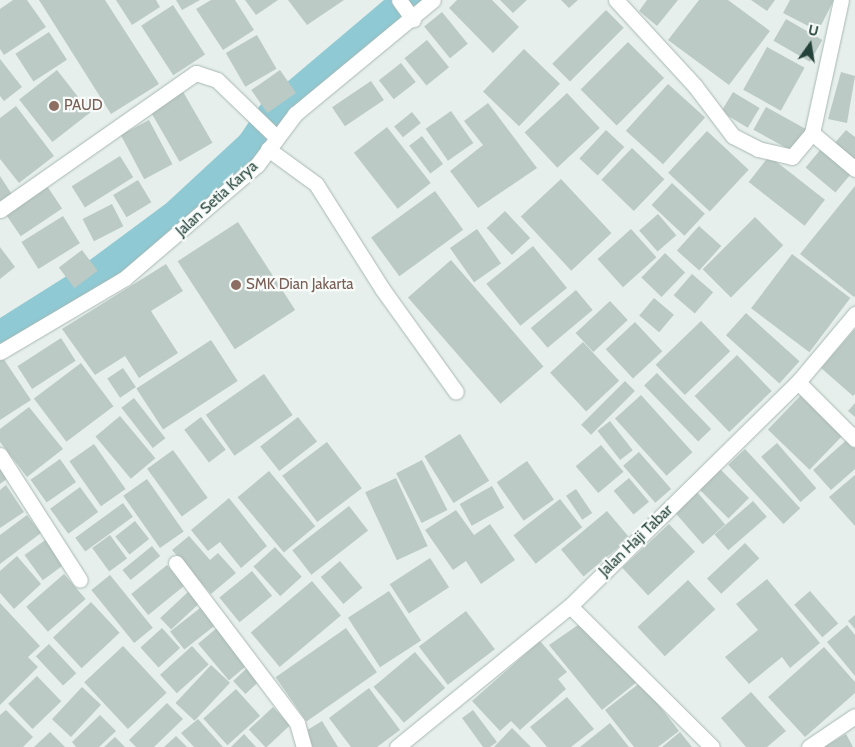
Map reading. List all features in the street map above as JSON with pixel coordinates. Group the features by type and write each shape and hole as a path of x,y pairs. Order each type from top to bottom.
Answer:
{"street":[{"path":"399,0 413,19"},
{"name":"Jalan Setia Karya","path":"0,352 125,278 227,193 295,114 413,19 433,0"},
{"path":"616,0 631,14 733,136 758,149 792,157 812,133 841,0"},
{"path":"0,210 196,73 216,80 272,143 316,184 383,290 456,392"},
{"path":"812,133 855,169"},
{"name":"Jalan Haji Tabar","path":"397,747 570,606 798,382 855,314"},
{"path":"798,382 855,439"},
{"path":"0,455 80,580"},
{"path":"176,563 297,723 304,747"},
{"path":"570,606 712,747"},
{"path":"809,747 855,716"}],"building":[{"path":"13,0 27,0 46,27 4,55 0,49 0,9"},
{"path":"39,0 105,0 159,84 111,114"},
{"path":"116,0 156,0 160,7 132,25"},
{"path":"176,0 200,0 182,10"},
{"path":"211,0 235,0 254,30 223,50 196,9"},
{"path":"245,0 278,0 256,15"},
{"path":"288,0 344,0 307,25"},
{"path":"457,0 492,0 519,27 493,53 449,8"},
{"path":"500,0 527,0 513,13"},
{"path":"561,0 578,0 569,8"},
{"path":"647,0 678,0 657,26 639,11"},
{"path":"699,0 728,0 770,31 729,85 668,40"},
{"path":"751,0 775,0 767,11"},
{"path":"790,0 834,0 818,31 783,13"},
{"path":"173,5 205,54 173,75 141,26"},
{"path":"606,10 624,28 570,81 552,64"},
{"path":"442,12 468,44 450,58 424,26"},
{"path":"786,19 822,40 810,62 774,41"},
{"path":"49,32 67,60 33,81 15,54"},
{"path":"257,35 276,69 245,87 226,53"},
{"path":"427,40 449,67 426,85 404,58"},
{"path":"628,42 664,78 617,125 581,89"},
{"path":"767,47 805,68 781,111 743,90"},
{"path":"524,49 560,84 519,126 483,91"},
{"path":"0,59 22,87 4,101 0,96"},
{"path":"401,63 416,82 394,99 379,80"},
{"name":"PAUD","path":"57,70 90,113 52,142 19,100"},
{"path":"280,70 296,93 267,113 251,90"},
{"path":"841,72 855,76 847,123 828,119"},
{"path":"371,81 384,100 345,126 332,107"},
{"path":"668,84 705,117 663,164 626,131"},
{"path":"182,90 213,143 180,162 149,109"},
{"path":"733,92 760,108 748,128 721,112"},
{"path":"567,93 600,128 557,168 525,133"},
{"path":"488,103 537,168 478,208 450,171 483,145 464,121"},
{"path":"16,106 54,156 19,183 0,159 0,118"},
{"path":"766,107 806,129 794,152 753,130"},
{"path":"451,111 473,143 448,161 426,129"},
{"path":"412,112 421,123 403,137 394,126"},
{"path":"149,120 172,164 144,179 121,135"},
{"path":"387,127 431,183 398,209 354,153"},
{"path":"606,130 624,147 598,176 579,159"},
{"path":"846,130 855,137 855,162 833,145"},
{"path":"707,131 749,170 710,212 668,173"},
{"path":"422,136 443,164 430,174 409,146"},
{"path":"632,148 664,179 634,211 601,180"},
{"path":"821,149 851,174 835,192 806,167"},
{"path":"120,156 133,177 85,207 72,186"},
{"path":"769,156 825,200 805,226 749,182"},
{"path":"0,176 13,196 0,204"},
{"path":"561,179 611,233 571,271 521,217"},
{"path":"138,180 151,202 127,217 113,195"},
{"path":"672,183 705,214 684,236 652,205"},
{"path":"47,186 62,208 21,236 6,214"},
{"path":"855,186 855,296 854,297 800,254"},
{"path":"435,191 463,230 399,276 371,237"},
{"path":"112,204 123,226 94,241 83,219"},
{"path":"505,211 530,238 512,255 487,228"},
{"path":"658,214 676,235 658,252 639,230"},
{"path":"63,216 80,243 38,269 21,242"},
{"path":"755,217 783,245 731,298 703,269"},
{"name":"SMK Dian Jakarta","path":"238,222 295,310 235,349 178,261"},
{"path":"699,226 721,246 699,271 677,251"},
{"path":"477,229 501,263 474,282 450,248"},
{"path":"631,229 656,257 623,287 598,259"},
{"path":"533,246 567,288 520,326 486,284"},
{"path":"0,247 15,267 0,279"},
{"path":"82,250 98,271 74,288 59,267"},
{"path":"665,253 685,272 662,297 641,277"},
{"path":"792,254 850,298 809,352 751,308"},
{"path":"451,260 544,366 500,404 408,297"},
{"path":"166,264 183,291 151,311 178,353 139,378 125,356 95,375 62,329"},
{"path":"692,274 713,292 695,314 674,295"},
{"path":"576,290 593,310 548,348 531,328"},
{"path":"654,298 674,315 659,332 639,316"},
{"path":"610,301 628,320 593,352 576,333"},
{"path":"746,313 800,361 779,383 726,335"},
{"path":"701,321 730,351 685,395 656,365"},
{"path":"635,322 662,351 633,379 606,349"},
{"path":"855,329 855,394 853,396 821,368"},
{"path":"61,338 76,361 32,389 17,366"},
{"path":"211,340 238,381 163,430 136,388"},
{"path":"583,342 619,381 586,411 550,373"},
{"path":"737,355 772,391 729,432 695,396"},
{"path":"3,358 31,400 0,420 0,360"},
{"path":"81,363 113,406 66,442 34,399"},
{"path":"123,368 136,387 120,398 107,379"},
{"path":"657,373 711,429 698,442 644,386"},
{"path":"264,374 293,415 235,456 206,415"},
{"path":"625,381 635,391 591,435 581,425"},
{"path":"804,392 846,432 810,470 768,429"},
{"path":"641,395 693,452 667,476 615,418"},
{"path":"134,398 165,438 153,448 121,408"},
{"path":"855,403 855,417 848,411"},
{"path":"29,407 63,449 27,477 0,442 0,429"},
{"path":"120,416 155,458 131,479 95,437"},
{"path":"201,417 226,450 209,462 184,430"},
{"path":"298,417 317,441 279,471 260,447"},
{"path":"610,421 633,450 620,460 597,431"},
{"path":"460,434 489,481 454,503 424,456"},
{"path":"851,436 855,441 855,469 831,490 813,470"},
{"path":"327,442 362,488 317,522 282,476"},
{"path":"777,443 816,488 801,502 761,457"},
{"path":"94,444 126,489 101,506 69,461"},
{"path":"601,445 623,472 598,493 576,466"},
{"path":"745,449 800,508 783,524 728,465"},
{"path":"173,450 208,498 182,517 147,469"},
{"path":"639,452 671,489 655,503 623,466"},
{"path":"60,459 76,482 47,503 31,480"},
{"path":"422,460 447,510 422,523 396,473"},
{"path":"527,461 554,500 524,521 497,482"},
{"path":"0,467 8,478 0,484"},
{"path":"720,469 749,498 728,518 699,490"},
{"path":"269,471 315,526 284,553 238,497"},
{"path":"855,475 855,526 829,497"},
{"path":"396,478 428,546 397,560 365,492"},
{"path":"629,478 649,502 634,515 614,491"},
{"path":"147,479 184,531 160,548 123,496"},
{"path":"6,485 24,512 0,528 0,490"},
{"path":"492,486 504,508 472,526 460,504"},
{"path":"80,487 98,512 68,534 50,509"},
{"path":"576,489 592,513 582,520 566,496"},
{"path":"697,492 725,524 703,544 674,512"},
{"path":"229,498 267,546 241,568 220,542 208,551 191,530"},
{"path":"560,499 582,527 536,564 514,535"},
{"path":"753,501 767,517 728,550 715,534"},
{"path":"123,503 133,517 85,551 75,538"},
{"path":"349,506 368,530 311,575 292,550"},
{"path":"456,510 474,535 490,524 515,560 481,584 466,561 453,570 425,530"},
{"path":"607,511 629,538 584,576 561,550"},
{"path":"27,515 41,533 0,564 0,535"},
{"path":"135,521 149,539 129,555 115,536"},
{"path":"669,524 695,552 648,595 622,568"},
{"path":"110,535 127,558 109,571 92,548"},
{"path":"189,536 210,560 218,553 236,573 211,594 172,550"},
{"path":"48,538 66,563 43,580 25,555"},
{"path":"745,543 759,558 721,594 707,578"},
{"path":"152,546 160,556 131,580 122,570"},
{"path":"275,547 302,577 280,596 253,566"},
{"path":"17,556 41,584 14,609 0,593 0,571"},
{"path":"430,558 449,587 409,613 390,584"},
{"path":"340,561 362,588 343,604 321,577"},
{"path":"167,565 184,586 148,615 131,594"},
{"path":"252,571 272,596 239,622 219,597"},
{"path":"64,574 86,599 48,632 26,607"},
{"path":"110,575 153,628 134,643 91,590"},
{"path":"767,579 820,643 790,668 782,657 749,684 725,657 758,630 736,604"},
{"path":"688,580 715,609 665,656 638,627"},
{"path":"312,581 341,615 280,667 251,632"},
{"path":"389,591 421,640 380,667 348,618"},
{"path":"810,591 838,623 822,637 794,605"},
{"path":"188,592 199,604 171,630 160,618"},
{"path":"91,602 120,633 82,668 53,637"},
{"path":"0,603 40,646 28,657 38,667 0,705"},
{"path":"204,605 218,623 184,650 170,631"},
{"path":"466,611 495,649 448,685 419,647"},
{"path":"855,615 855,629 848,621"},
{"path":"581,623 637,682 602,710 549,645"},
{"path":"847,625 855,635 855,676 827,642"},
{"path":"218,627 249,664 229,680 198,644"},
{"path":"162,628 180,648 159,667 140,647"},
{"path":"346,628 377,672 307,722 276,677"},
{"path":"540,641 567,672 558,679 566,689 520,730 511,721 500,731 472,701"},
{"path":"49,644 76,673 63,686 36,656"},
{"path":"123,646 167,693 128,729 84,682"},
{"path":"192,646 209,665 177,693 160,675"},
{"path":"824,647 855,682 855,693 805,737 768,697"},
{"path":"415,652 445,688 404,723 374,687"},
{"path":"211,665 230,683 195,721 176,703"},
{"path":"247,668 259,681 245,694 233,681"},
{"path":"37,676 61,701 33,729 8,704"},
{"path":"641,682 679,731 658,747 634,747 605,710"},
{"path":"82,687 101,705 71,737 52,719"},
{"path":"369,688 400,730 377,747 351,747 329,718"},
{"path":"236,689 260,716 227,745 203,718"},
{"path":"751,692 786,731 767,747 746,747 721,718"},
{"path":"567,697 594,729 571,747 547,747 530,727"},
{"path":"167,703 183,719 154,747 136,747 129,740"},
{"path":"273,707 290,725 267,747 249,730"},
{"path":"6,710 33,737 23,747 0,747 0,715"},
{"path":"473,710 497,742 490,747 483,747 462,718"},
{"path":"100,715 116,731 99,747 76,747 72,742"},
{"path":"198,719 223,747 194,747 181,733"},
{"path":"322,721 338,747 313,747 304,732"},
{"path":"610,723 629,747 580,747"},
{"path":"512,728 531,747 494,747"},
{"path":"50,732 65,747 34,747"},
{"path":"680,732 692,747 662,747"},
{"path":"244,734 256,747 231,747"},
{"path":"846,734 853,747 824,747"},
{"path":"176,736 187,747 164,747"},
{"path":"115,737 125,747 104,747"}],"waterway":[{"path":"0,338 87,283 175,218 253,146 274,115 410,0"}],"place":[{"name":"PAUD","path":"54,106"},
{"name":"SMK Dian Jakarta","path":"236,285"}]}
